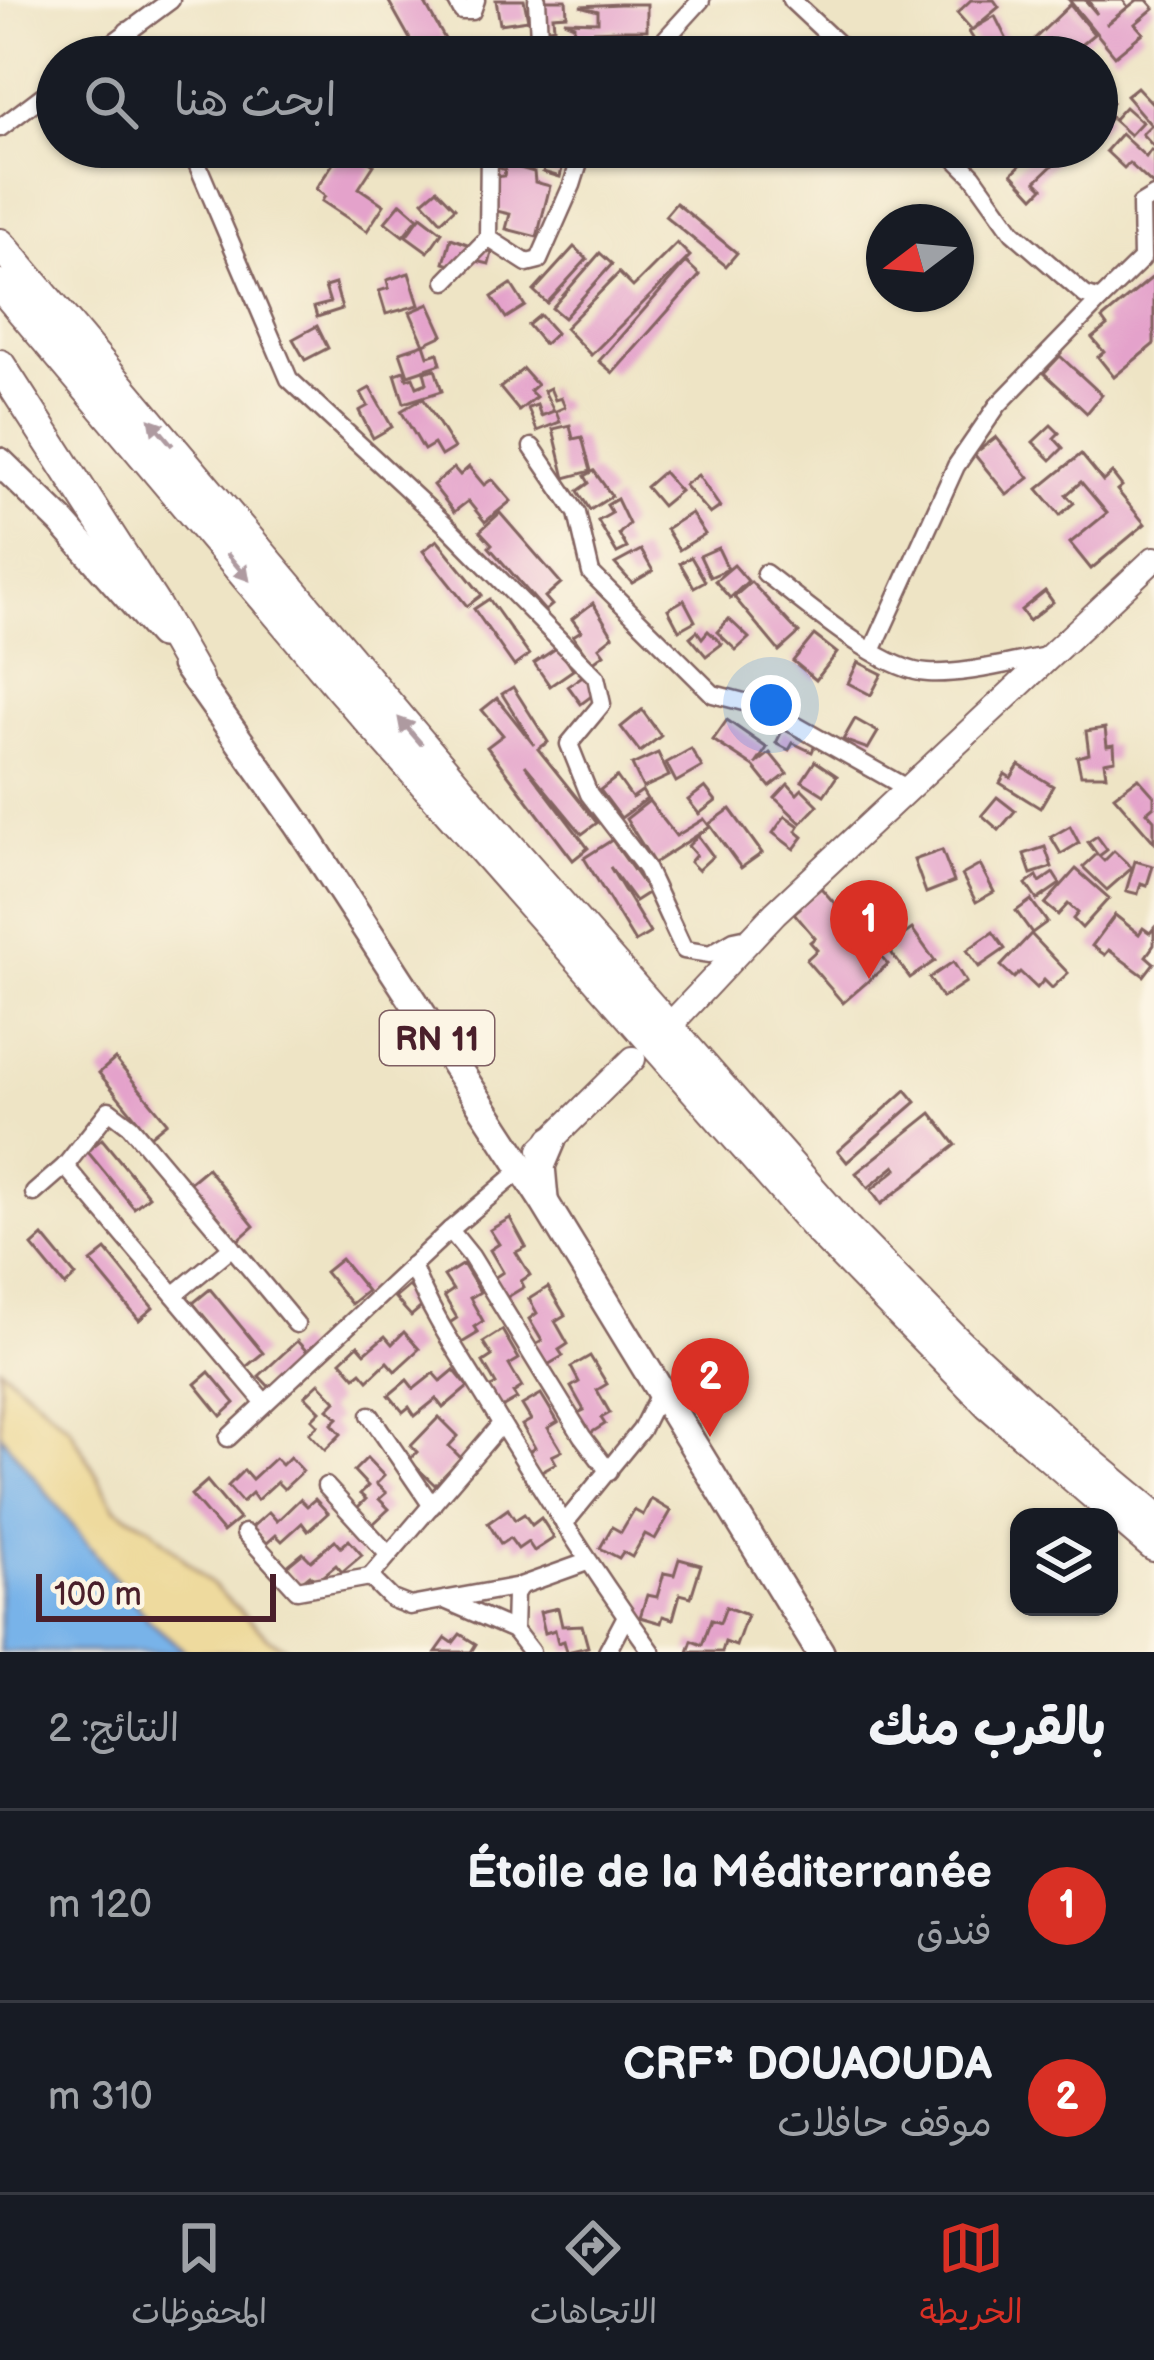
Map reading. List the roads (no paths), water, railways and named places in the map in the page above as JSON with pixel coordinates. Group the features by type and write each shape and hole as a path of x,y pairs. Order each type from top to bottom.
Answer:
{"highway":[{"path":"0,244 458,787 845,1228 956,1340 1154,1516"},
{"path":"0,285 372,725 818,1229 990,1405 1154,1546"},
{"path":"0,365 197,679"}],"main road":[{"name":"RN 11","path":"0,462 61,521 197,679 298,824 545,1203 820,1652"},
{"path":"670,1024 754,936 1154,559"},
{"path":"522,1168 633,1059"},
{"path":"498,1132 519,1146 552,1140"},
{"path":"545,1203 541,1166 552,1140"}],"street":[{"path":"122,36 171,0"},
{"path":"455,0 462,11 472,10 476,0"},
{"path":"537,0 539,36"},
{"path":"668,36 701,0"},
{"path":"791,0 830,36"},
{"path":"127,32 129,36"},
{"path":"0,128 36,101"},
{"path":"199,168 289,379 446,525 596,677 602,704 569,744 589,794 646,868 684,950 710,954 734,940 754,936"},
{"path":"446,281 488,238 489,168"},
{"path":"488,238 527,263 539,260 577,168"},
{"path":"966,168 1013,232 1085,295 1100,299"},
{"path":"872,649 956,466 998,405 1148,256 1141,204 1154,196"},
{"path":"532,447 577,513 591,573 713,694 763,707 910,790"},
{"path":"765,573 860,646 910,671 933,674 1054,655"},
{"path":"34,1193 65,1166 109,1110 130,1126 296,1324"},
{"path":"65,1166 265,1403"},
{"path":"228,1438 412,1264 522,1168"},
{"path":"450,1230 609,1472"},
{"path":"174,1295 232,1246"},
{"path":"412,1264 429,1304 501,1424 587,1562 652,1652"},
{"path":"564,1524 641,1430 661,1390"},
{"path":"370,1415 432,1506"},
{"path":"245,1533 297,1590 370,1577 501,1424"},
{"path":"326,1486 388,1553"},
{"path":"370,1577 392,1599 410,1606 520,1586 587,1562"},
{"path":"514,1630 515,1594 520,1586"},
{"path":"446,1600 514,1630 531,1652"},
{"path":"608,1652 626,1616"}],"water":[{"path":"0,1434 148,1620 186,1652 0,1652"}],"place":[{"name":"Étoile de la Méditerranée","path":"869,979"},
{"name":"CRF* DOUAOUDA","path":"710,1437"}]}
